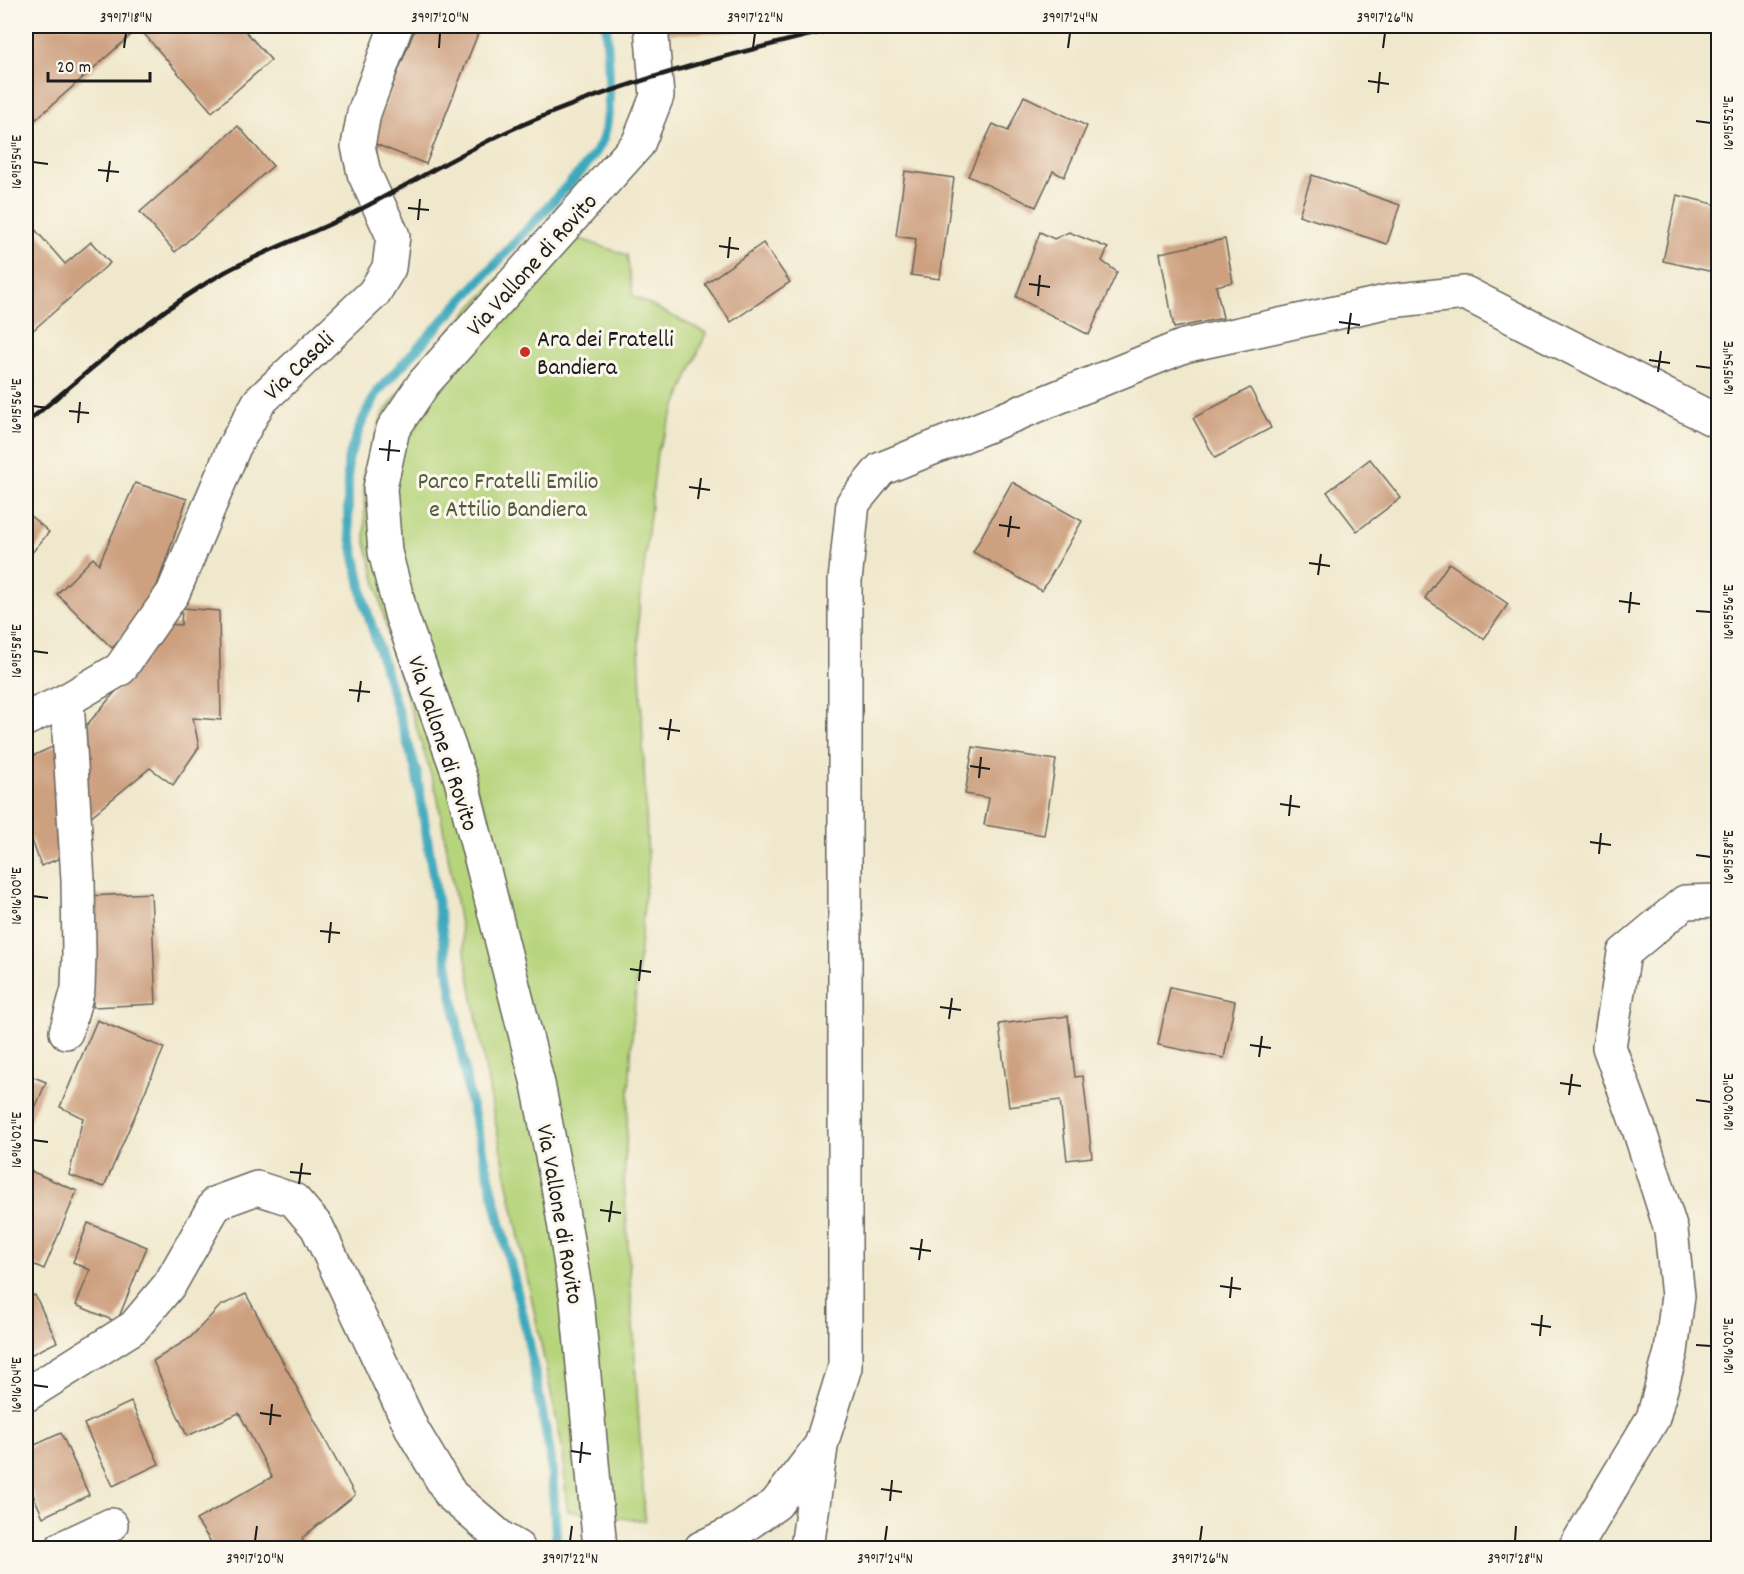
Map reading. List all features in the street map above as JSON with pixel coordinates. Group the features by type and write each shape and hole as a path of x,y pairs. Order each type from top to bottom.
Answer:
{"street":[{"name":"Via Casali","path":"26,719 67,700 120,669 173,593 234,447 259,402 374,293 389,268 393,236 364,173 358,146 364,113 396,26"},
{"name":"Via Vallone di Rovito","path":"600,1548 577,1301 538,1084 461,780 402,617 385,552 380,488 393,429 424,383 638,144 657,96 651,26"},
{"path":"807,1548 821,1445 844,1367 845,581 853,502 880,469 1184,346 1390,301 1466,293 1719,422"},
{"path":"66,1032 78,989 79,955 78,880 67,700"},
{"path":"1575,1548 1653,1418 1671,1352 1678,1296 1671,1230 1639,1129 1609,1047 1624,952 1685,902 1719,901"},
{"path":"26,1395 134,1327 170,1284 216,1203 257,1188 294,1200 317,1227 413,1431 451,1495 501,1538 518,1548"},
{"path":"701,1548 738,1530 776,1504 821,1445"},
{"path":"62,1548 111,1525"}],"green space":[{"name":"Parco Fratelli Emilio e Attilio Bandiera","path":"546,227 627,255 633,296 706,333 657,452 638,622 648,862 633,1022 624,1180 645,1521 567,1511 563,1451 493,1111 437,794 393,653 365,539 364,475 382,415 432,350"}],"building":[{"path":"31,26 241,26 271,60 212,112 139,28 26,128 26,30"},
{"path":"416,26 481,26 426,164 370,142"},
{"path":"662,26 764,27 735,32 663,34"},
{"path":"1024,96 1087,126 1064,177 1053,171 1036,207 968,176 993,124 1008,131"},
{"path":"238,126 273,166 175,252 140,212"},
{"path":"905,171 954,178 940,279 911,275 916,239 896,236"},
{"path":"1312,175 1400,205 1387,244 1299,215"},
{"path":"1677,195 1718,205 1718,273 1663,261"},
{"path":"26,219 65,264 91,242 110,263 31,332 26,326"},
{"path":"1040,232 1054,239 1069,232 1108,248 1102,261 1117,272 1089,335 1016,297"},
{"path":"1225,239 1233,282 1216,286 1223,318 1174,328 1160,253"},
{"path":"763,243 790,282 731,322 705,284"},
{"path":"1250,388 1271,428 1215,458 1193,418"},
{"path":"1370,459 1401,498 1357,531 1327,492"},
{"path":"1012,482 1082,521 1042,591 973,552"},
{"path":"135,483 187,499 148,612 112,648 57,594 93,558 99,564"},
{"path":"26,512 49,532 26,560"},
{"path":"1449,563 1508,604 1484,639 1425,598"},
{"path":"182,608 219,611 221,720 193,718 199,747 173,785 150,768 89,818 79,734 147,655 164,624 181,625"},
{"path":"63,742 75,852 41,866 31,837 26,841 26,759"},
{"path":"973,747 1056,760 1044,835 984,825 989,798 965,794"},
{"path":"151,893 156,1004 93,1007 89,896"},
{"path":"1170,987 1235,1001 1224,1058 1158,1045"},
{"path":"1068,1016 1075,1077 1083,1076 1092,1157 1067,1160 1060,1100 1009,1107 999,1024"},
{"path":"97,1020 164,1048 104,1187 69,1175 83,1118 60,1107"},
{"path":"26,1074 46,1082 26,1130"},
{"path":"26,1169 77,1191 44,1269 26,1261"},
{"path":"88,1223 147,1247 117,1322 76,1305 90,1270 73,1262"},
{"path":"246,1294 355,1495 302,1538 306,1548 215,1548 196,1520 272,1477 239,1413 187,1436 153,1361 190,1338 220,1306"},
{"path":"35,1295 57,1342 26,1357 26,1299"},
{"path":"131,1402 159,1464 113,1486 84,1424"},
{"path":"61,1433 89,1495 43,1517 26,1479 26,1449"}],"waterway":[{"path":"557,1548 551,1459 527,1333 468,1091 416,770 364,601 348,522 348,460 361,424 377,392 582,170 597,150 608,117 609,69 606,26"}],"railway":[{"path":"26,423 122,343 198,288 240,264 368,205 493,138 555,111 637,82 847,26"}],"place":[{"name":"Ara dei Fratelli Bandiera","path":"525,352"}]}
